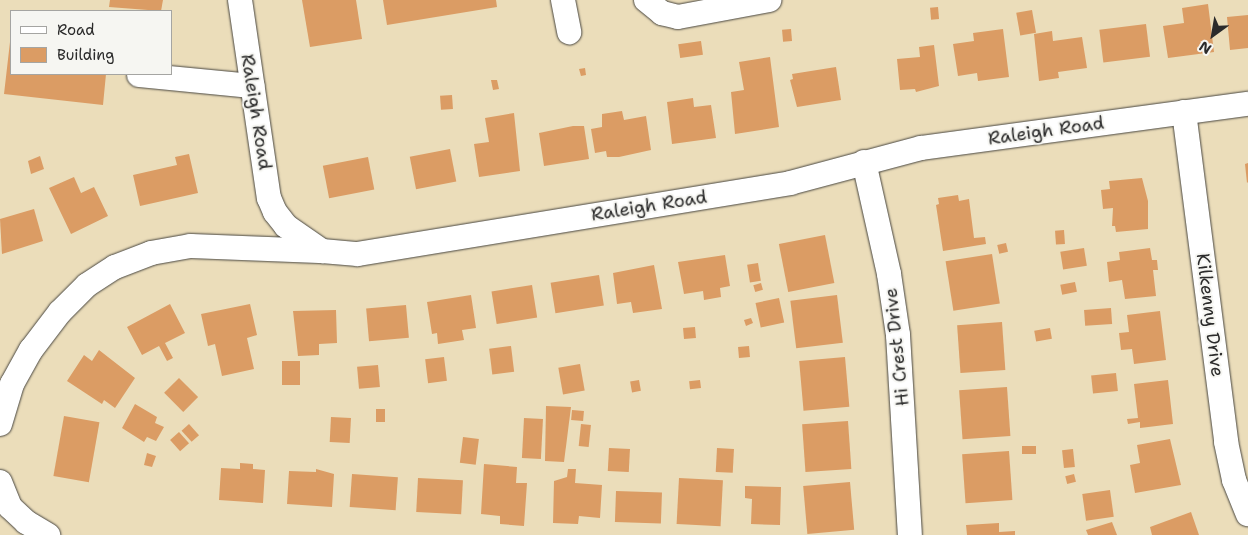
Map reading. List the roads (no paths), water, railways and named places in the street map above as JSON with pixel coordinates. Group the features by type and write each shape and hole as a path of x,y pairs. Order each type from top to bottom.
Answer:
{"street":[{"name":"Raleigh Road","path":"240,0 269,198 275,212 302,239 322,251 358,254 790,183 921,148 1248,104"},
{"path":"563,0 569,32"},
{"path":"646,0 662,13 678,17 769,0"},
{"path":"139,75 252,86"},
{"name":"Kilkenny Drive","path":"1184,112 1226,442 1234,480 1248,514"},
{"name":"Hi Crest Drive","path":"864,162 889,274 898,335 910,535"},
{"path":"0,424 12,384 31,350 60,312 87,285 115,267 151,253 190,246 322,251"},
{"path":"0,482 10,507 26,522 48,535"}]}
